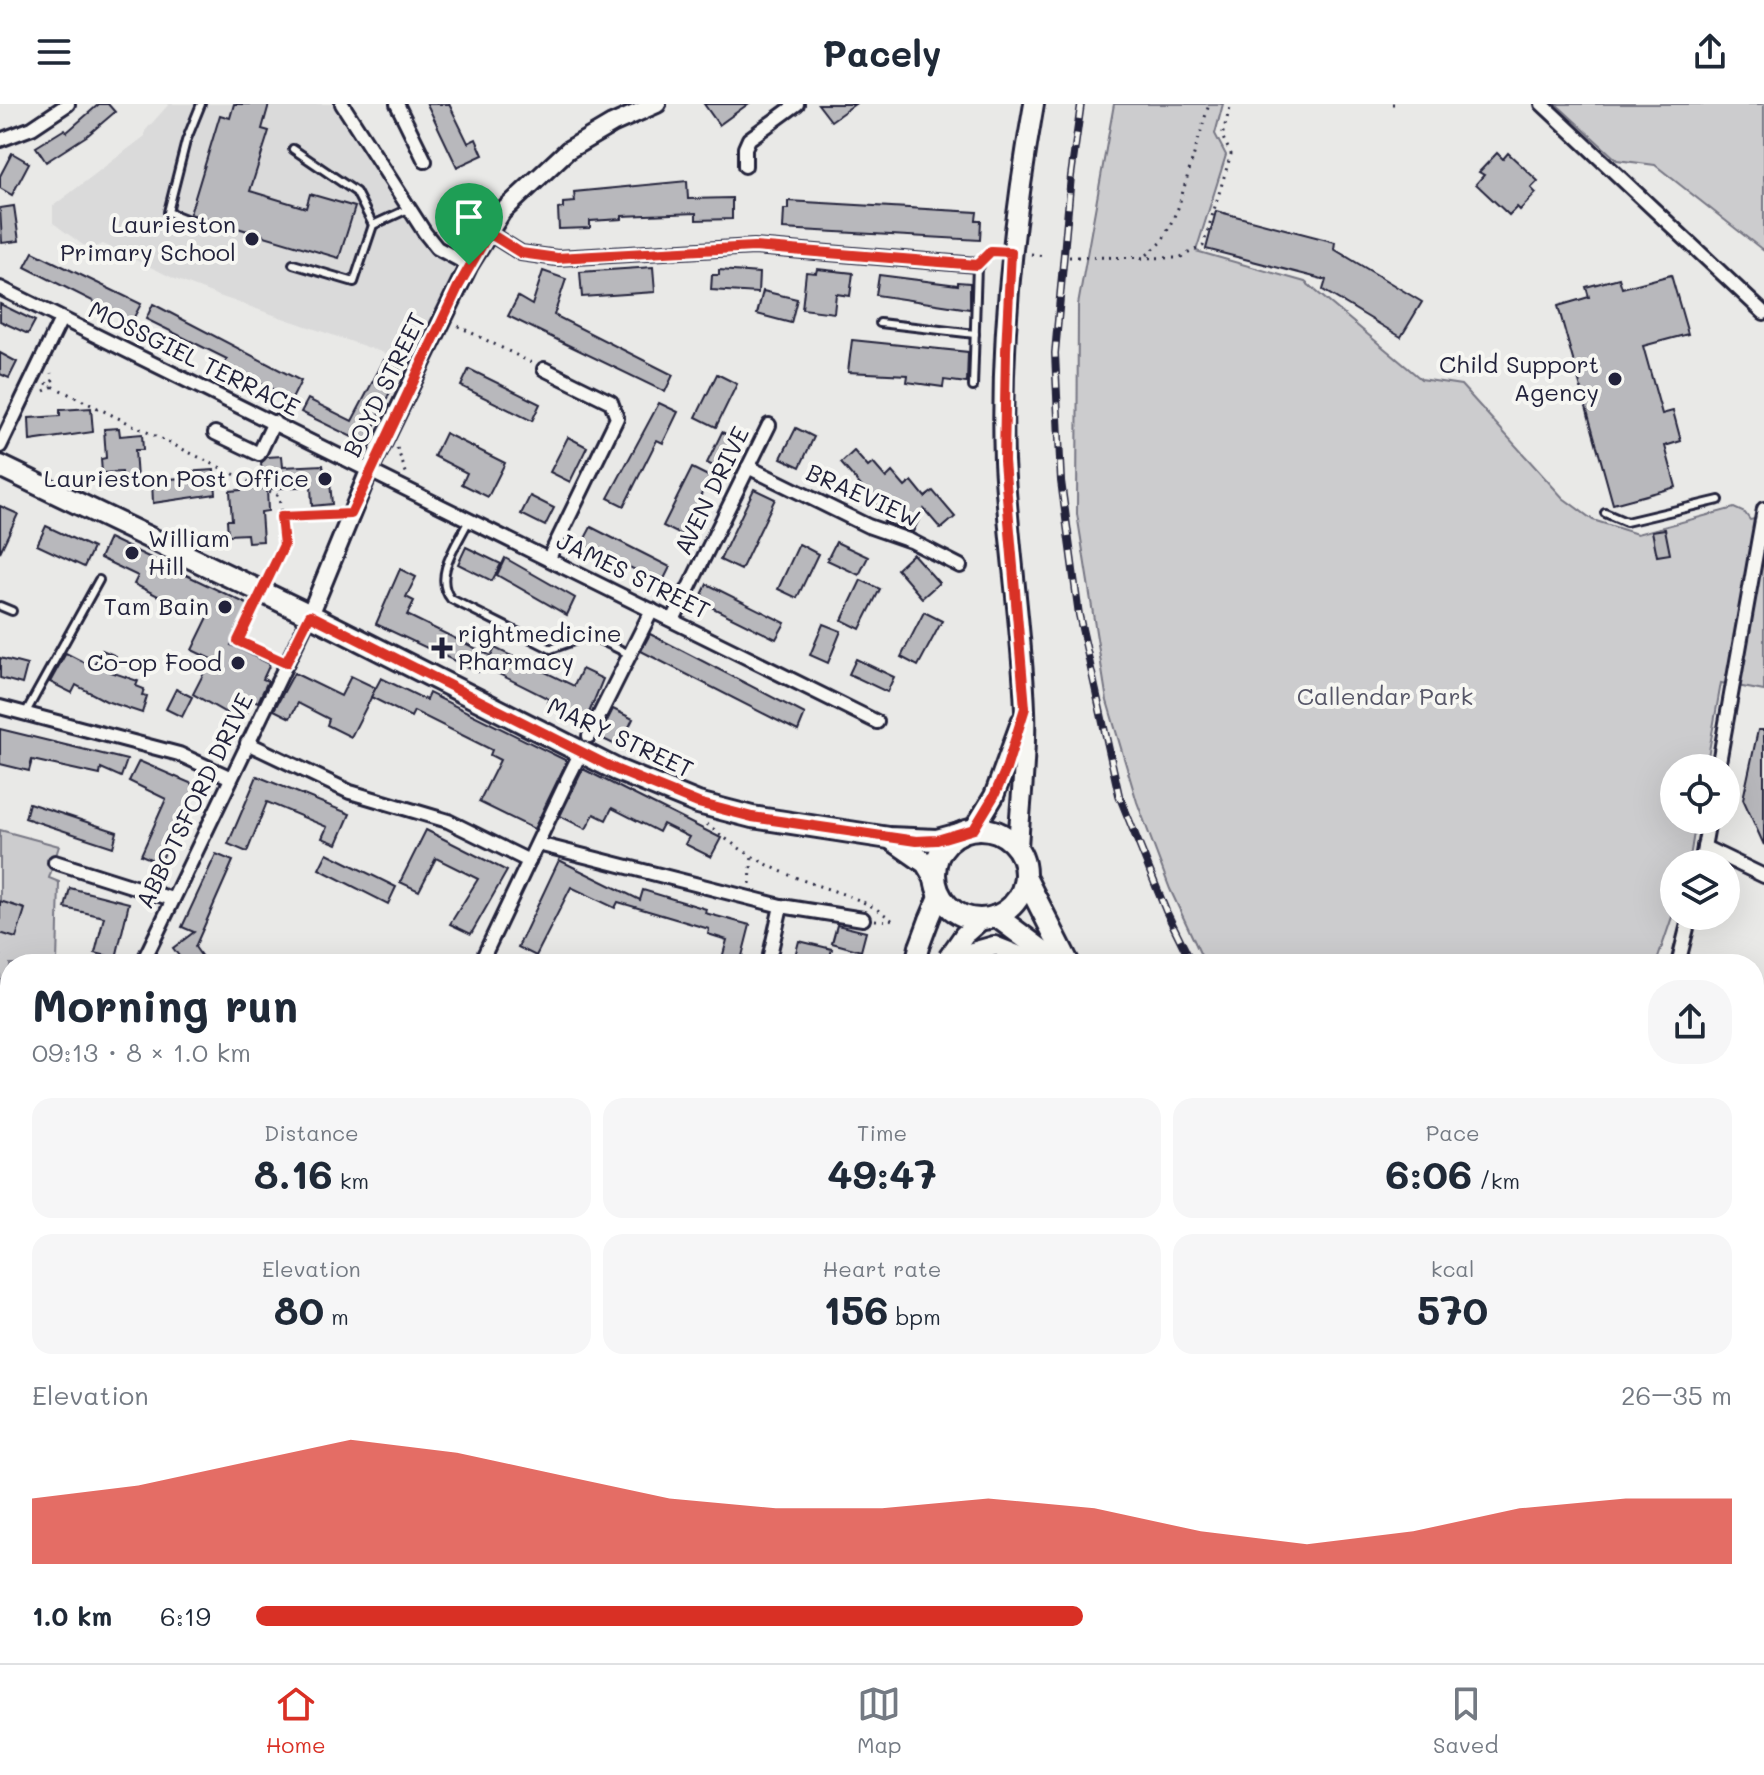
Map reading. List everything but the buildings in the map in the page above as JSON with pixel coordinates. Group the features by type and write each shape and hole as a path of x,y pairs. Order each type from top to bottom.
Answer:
{"main road":[{"path":"1018,849 1026,761 1025,708 1004,461 1006,351 1011,252 1034,104"},
{"name":"MARY STREET","path":"0,466 585,744 667,791 727,811 889,838 926,841 966,832"},
{"path":"918,954 938,886 941,851 966,832 994,796 1025,708"},
{"path":"966,832 1000,833 1018,849 1024,862 1025,877 1064,954"},
{"name":"MARY STREET","path":"889,838 926,863 938,886"},
{"path":"955,954 964,935 1016,901 1025,877"},
{"path":"938,886 958,913 989,917 1045,954"},
{"path":"967,954 994,946 1014,954"}],"street":[{"path":"0,140 32,128 68,104"},
{"path":"342,104 408,209 437,248 469,265"},
{"path":"397,104 425,161"},
{"name":"BOYD STREET","path":"310,615 369,471 469,265 489,233 517,196 568,150 612,124 657,104"},
{"path":"745,166 745,148 749,139 797,104"},
{"path":"1542,104 1764,313"},
{"path":"489,233 521,253 557,258 754,247 977,265"},
{"name":"MOSSGIEL TERRACE","path":"0,288 369,471"},
{"path":"0,446 61,319"},
{"path":"544,369 611,402 616,407 617,418 549,558"},
{"path":"215,433 259,454 274,422"},
{"name":"AVEN DRIVE","path":"673,620 769,425"},
{"name":"BRAEVIEW","path":"748,467 868,526 911,541 960,566"},
{"name":"JAMES STREET","path":"369,471 877,722"},
{"path":"1720,754 1764,509"},
{"path":"485,954 652,610"},
{"name":"ABBOTSFORD DRIVE","path":"147,954 229,777 310,615"},
{"path":"0,707 179,754 229,777"},
{"path":"247,743 350,792 448,821 529,861"},
{"path":"1703,850 1706,834"},
{"path":"538,844 781,906 863,919"},
{"path":"1704,847 1764,876"},
{"path":"55,862 172,899"},
{"path":"770,954 781,906"},
{"path":"1680,954 1686,930"}],"lane":[{"path":"191,221 168,212 186,141 201,104"},
{"path":"293,149 356,192 373,225 354,282 293,264"},
{"path":"373,225 408,209"},
{"path":"973,387 977,265"},
{"path":"880,323 975,334"},
{"path":"1605,513 1626,522 1719,500"},
{"path":"469,520 444,573 443,587 451,599 551,649 590,635 630,655"},
{"path":"25,714 99,580"},
{"path":"262,592 238,641 286,663"},
{"path":"0,606 12,611"}],"path":[{"path":"1141,260 1162,242 1178,208 1209,104"},
{"path":"1069,257 1179,258 1203,246 1231,154 1222,136 1231,104"},
{"path":"444,319 544,369"},
{"path":"34,377 279,496 284,545 262,592"},
{"path":"390,430 413,491"},
{"path":"281,517 351,514"},
{"path":"700,818 752,855 795,878 871,903 893,921"},
{"path":"749,898 752,855"}],"shaded area":[{"name":"Laurieston Primary School","path":"169,104 342,104 425,233 469,265 422,366 219,296 175,279 103,244 95,247 83,245 53,223 53,206 145,136 145,131"}],"green space":[{"name":"Callendar Park","path":"1114,104 1223,104 1215,134 1226,155 1196,251 1305,282 1421,379 1461,385 1563,498 1593,520 1637,534 1734,508 1745,513 1750,520 1764,517 1764,691 1721,683 1708,754 1660,754 1660,834 1694,834 1691,850 1660,850 1660,930 1668,930 1659,954 1200,954 1170,889 1137,802 1107,701 1077,514 1078,305"},
{"path":"1556,104 1764,104 1764,251 1655,165 1617,160"},
{"path":"0,830 59,846 49,878 59,882 57,954 0,954"}],"railway":[{"path":"1081,104 1071,176 1055,353 1061,481 1079,615 1119,795 1166,911 1187,954"}],"place":[{"name":"Laurieston Primary School","path":"252,239"},
{"name":"Child Support Agency","path":"1615,379"},
{"name":"Laurieston Post Office","path":"325,479"},
{"name":"William Hill","path":"132,553"},
{"name":"Tam Bain","path":"225,607"},
{"name":"rightmedicine Pharmacy","path":"442,648"},
{"name":"Co-op Food","path":"238,663"}],"route":[{"path":"489,233 521,253 557,258 754,247 977,265 991,251 1011,252 1004,461 1025,708 1006,769 974,829 937,840 916,841 798,825 727,811 698,803 617,770 310,615 286,663 238,641 284,545 281,517 351,514 469,265 489,233"}]}
